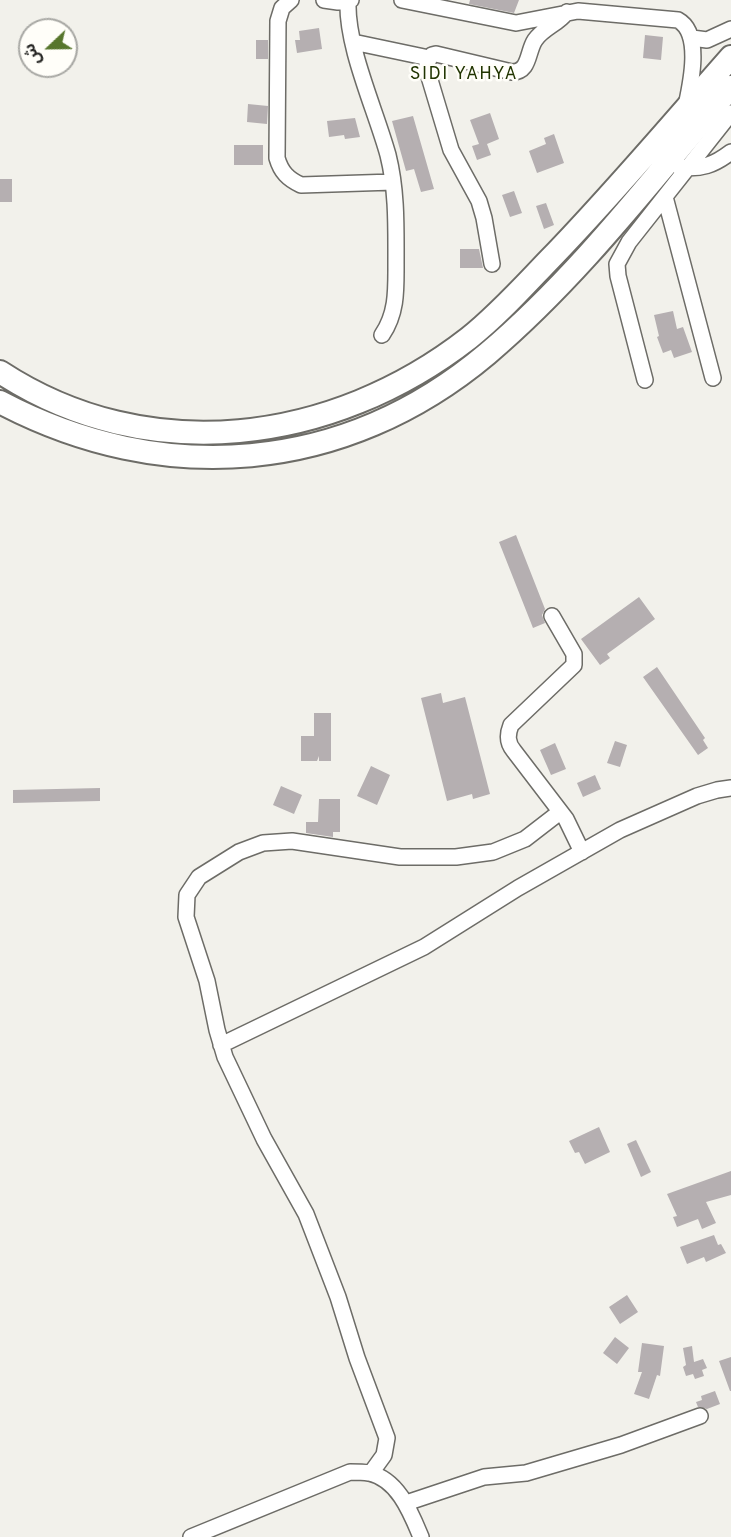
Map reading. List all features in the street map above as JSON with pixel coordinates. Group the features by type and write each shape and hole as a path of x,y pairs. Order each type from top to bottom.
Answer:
{"highway":[{"path":"0,372 32,391 80,411 133,426 187,433 215,434 272,427 355,404 428,367 490,320 572,237 731,57"},
{"path":"0,402 45,424 91,441 164,455 214,458 293,449 345,435 370,425 417,402 463,372 485,355 549,296 675,166 731,87"}],"street":[{"path":"291,0 282,8 278,21 277,158 280,167 292,181 301,185 393,182"},
{"path":"324,0 349,0 353,42 388,156 393,182 396,211 396,296 393,312 382,335"},
{"path":"402,0 516,23 570,8 678,20 687,27 692,38 692,69 685,110"},
{"path":"492,264 479,201 453,156 426,66 429,58 436,54 512,72 519,71 525,66 535,40 562,18 570,8"},
{"path":"692,38 708,40 731,29"},
{"path":"353,42 429,58"},
{"path":"645,380 618,276 617,264 629,242 665,197 675,166 731,113"},
{"path":"675,166 709,166 731,152"},
{"path":"665,197 713,378"},
{"path":"552,616 574,654 574,665 512,725 508,736 510,747 569,825 582,852"},
{"path":"221,1045 424,947 518,888 620,830 697,796 731,788"},
{"path":"371,1473 384,1455 387,1438 306,1214 238,1088 221,1045 207,981 184,910 190,888 199,877 239,852 256,845 276,841 292,842 400,857 440,859 493,852 525,838 560,812"},
{"path":"406,1503 484,1477 526,1473 621,1445 700,1416"},
{"path":"191,1537 350,1472 371,1473 390,1484 406,1503 421,1537"}],"building":[{"path":"470,0 519,0 514,13 469,4"},
{"path":"319,28 322,49 297,53 295,40 300,40 299,31"},
{"path":"645,35 663,37 661,60 643,58"},
{"path":"256,40 268,40 268,59 256,59"},
{"path":"248,104 268,106 267,124 247,122"},
{"path":"490,113 499,139 487,144 491,155 477,160 472,146 479,144 470,120"},
{"path":"413,116 434,189 421,192 414,169 406,171 392,121"},
{"path":"355,118 360,137 345,139 344,135 329,137 327,121"},
{"path":"554,134 564,163 537,173 529,151 546,144 544,138"},
{"path":"234,145 263,145 263,165 234,165"},
{"path":"0,179 12,179 12,202 0,202"},
{"path":"514,191 522,213 510,217 502,195"},
{"path":"546,203 554,225 544,229 536,206"},
{"path":"460,249 479,249 483,268 460,268"},
{"path":"673,311 677,329 683,327 692,352 674,358 671,350 663,353 657,337 659,336 654,315"},
{"path":"516,535 545,609 542,615 545,623 533,628 499,542"},
{"path":"639,597 655,619 607,654 610,658 600,665 581,639"},
{"path":"657,667 705,738 703,740 708,748 698,755 643,677"},
{"path":"441,693 443,703 465,697 490,794 473,799 472,794 447,801 421,698"},
{"path":"314,713 331,713 331,761 319,761 319,756 317,761 301,761 301,736 314,736"},
{"path":"615,741 627,745 620,767 607,763"},
{"path":"555,743 566,769 551,775 540,750"},
{"path":"371,766 390,775 377,805 357,796"},
{"path":"595,775 601,789 583,797 577,783"},
{"path":"281,786 302,795 294,814 273,805"},
{"path":"100,788 100,801 13,803 13,790"},
{"path":"319,799 340,799 340,832 333,832 333,837 306,833 306,822 318,822"},
{"path":"599,1127 610,1152 585,1164 579,1152 575,1153 569,1141"},
{"path":"636,1140 651,1172 641,1177 627,1144"},
{"path":"731,1171 731,1195 706,1202 716,1223 702,1229 698,1219 677,1227 673,1217 677,1216 667,1194"},
{"path":"714,1235 718,1245 721,1244 726,1253 706,1262 704,1257 687,1264 680,1247"},
{"path":"627,1295 638,1312 620,1324 609,1307"},
{"path":"615,1337 629,1348 617,1364 603,1353"},
{"path":"642,1343 664,1346 660,1376 657,1375 649,1399 634,1394 642,1372 638,1372"},
{"path":"692,1346 694,1362 703,1359 707,1368 702,1370 704,1376 695,1379 693,1374 686,1376 683,1367 686,1365 683,1348"},
{"path":"731,1357 731,1391 730,1391 719,1361"},
{"path":"715,1391 720,1404 707,1409 698,1407 696,1402 702,1400 701,1396"}],"district":[{"name":"SIDI YAHYA","path":"464,75"}]}
